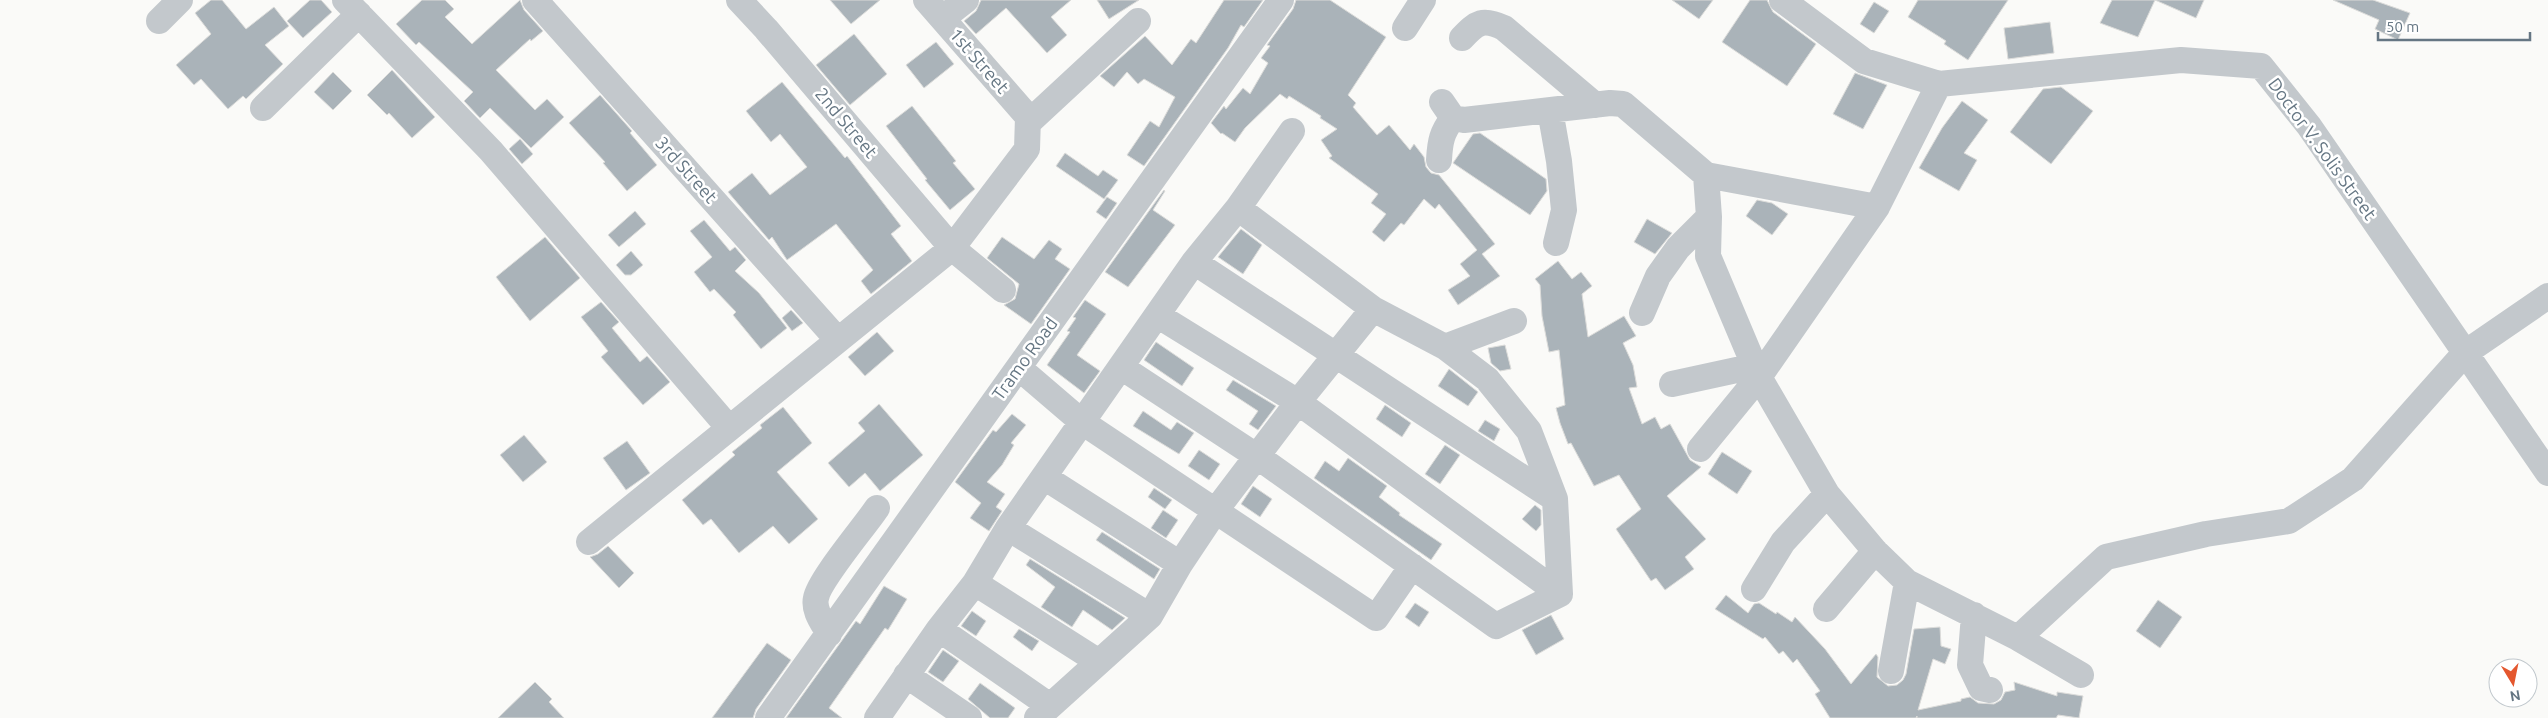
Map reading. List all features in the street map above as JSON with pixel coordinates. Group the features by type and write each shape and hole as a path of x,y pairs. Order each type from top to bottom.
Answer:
{"street":[{"path":"159,21 180,0"},
{"name":"3rd Street","path":"535,0 837,339"},
{"name":"2nd Street","path":"739,0 766,29 952,248 1003,290"},
{"path":"935,9 966,0"},
{"name":"Tramo Road","path":"768,718 1281,0"},
{"path":"1406,28 1423,0"},
{"name":"Doctor V. Solis Street","path":"1782,0 1864,61 1939,84 2181,60 2261,66 2309,126 2548,473"},
{"path":"263,108 352,7 515,178 729,428"},
{"name":"1st Street","path":"935,9 1028,117 1028,123"},
{"path":"589,542 837,339 952,248 1027,149 1028,123 1138,21"},
{"path":"1462,38 1475,25 1486,22 1499,26 1596,105"},
{"path":"1700,448 1877,207 1939,84"},
{"path":"1439,160 1440,140 1448,110 1464,120 1596,105 1623,104 1706,175 1877,207"},
{"path":"1550,110 1559,161 1564,210 1556,243"},
{"path":"876,718 939,629 975,583 1008,528 1194,262 1238,208 1292,130"},
{"path":"1706,175 1709,217 1708,256 1757,371 1826,494 1875,551 1907,582 2018,638 2081,675"},
{"path":"1238,208 1373,309 1445,348 1487,379 1529,432 1555,499 1560,594"},
{"path":"1642,313 1658,276 1673,255 1709,217"},
{"path":"1194,262 1337,354 1555,499"},
{"path":"2018,638 2106,557 2206,534 2289,521 2353,479 2465,353 2548,296"},
{"path":"939,629 1043,712 1150,616 1180,564 1216,510 1298,402 1373,309"},
{"path":"1157,315 1298,402 1560,594"},
{"path":"1445,348 1514,321"},
{"path":"1121,367 1258,457 1496,626 1560,594"},
{"path":"1019,368 1082,422 1376,618 1412,566"},
{"path":"1672,384 1757,371"},
{"path":"1044,477 1180,564"},
{"path":"1754,589 1783,542 1826,494"},
{"path":"829,634 816,609 816,597 822,583 877,508"},
{"path":"1008,528 1150,616"},
{"path":"1826,610 1875,551"},
{"path":"1892,671 1907,582"},
{"path":"975,583 1099,662"},
{"path":"1974,616 1970,665 1981,688 1990,690"},
{"path":"906,675 969,718"}],"building":[{"path":"211,0 222,0 246,29 274,7 289,26 265,45 283,64 246,99 243,96 228,109 201,79 194,85 176,65 211,34 195,13"},
{"path":"310,0 321,0 332,12 303,38 287,21"},
{"path":"422,0 445,0 454,9 445,17 472,44 520,0 524,10 543,31 531,41 530,39 496,70 535,110 547,99 564,117 531,148 490,108 480,118 464,101 473,92 419,42 416,45 396,24"},
{"path":"830,0 880,0 851,24"},
{"path":"981,0 1071,0 1051,17 1067,35 1047,53 1006,8 976,34 964,21 976,11"},
{"path":"1097,0 1139,0 1109,19"},
{"path":"1224,0 1263,0 1244,27 1241,25 1228,48 1144,166 1127,155 1150,121 1159,127 1175,97 1144,79 1138,84 1127,72 1114,87 1100,76 1145,36 1172,65 1191,39 1196,43"},
{"path":"1296,0 1330,0 1386,37 1348,95 1356,103 1353,107 1377,135 1389,125 1410,150 1414,144 1424,157 1426,167 1431,173 1439,175 1495,244 1482,254 1500,276 1458,305 1448,290 1470,276 1460,264 1477,250 1439,204 1435,209 1424,199 1404,225 1401,223 1384,242 1372,232 1386,214 1371,203 1378,194 1329,158 1332,156 1321,140 1337,129 1320,118 1321,116 1289,96 1287,99 1280,94 1245,128 1235,142 1221,134 1211,123 1224,106 1226,109 1243,88 1250,94 1268,63 1261,58 1270,46 1267,45 1293,9"},
{"path":"1672,0 1713,0 1699,19"},
{"path":"1750,0 1767,0 1773,12 1816,44 1787,86 1722,42"},
{"path":"1918,0 2008,0 1968,60 1944,44 1946,41 1908,17"},
{"path":"2112,0 2155,0 2138,37 2100,23"},
{"path":"2155,0 2204,0 2196,18"},
{"path":"2333,0 2373,0 2410,13 2398,40 2375,29 2379,20"},
{"path":"1874,2 1889,11 1874,33 1860,24"},
{"path":"2050,22 2054,53 2008,59 2004,28"},
{"path":"854,34 887,74 850,105 816,65"},
{"path":"936,42 954,64 924,88 906,65"},
{"path":"392,70 435,117 412,138 389,113 387,115 367,95"},
{"path":"333,72 352,91 333,110 314,92"},
{"path":"1855,73 1887,85 1863,129 1833,114"},
{"path":"782,82 845,158 847,156 901,226 891,234 912,261 871,294 861,281 873,270 836,224 787,260 772,237 769,240 728,192 752,173 770,195 807,167 780,134 771,142 746,111"},
{"path":"2061,87 2093,111 2051,164 2010,132 2043,89"},
{"path":"600,95 632,131 630,133 657,165 627,191 603,163 605,162 569,123"},
{"path":"1962,101 1988,120 1964,153 1977,160 1959,191 1919,168 1942,128"},
{"path":"912,106 956,161 953,163 975,189 950,210 925,180 927,179 886,126"},
{"path":"1480,133 1546,179 1547,191 1530,215 1453,163 1473,134"},
{"path":"520,139 533,154 522,164 509,149"},
{"path":"1065,153 1098,176 1103,170 1118,180 1104,199 1056,166"},
{"path":"1164,190 1153,210 1175,225 1128,287 1105,272"},
{"path":"1107,197 1117,203 1106,219 1096,212"},
{"path":"1757,200 1772,203 1788,214 1772,235 1746,216"},
{"path":"635,211 646,224 619,247 608,235"},
{"path":"1647,219 1672,233 1655,254 1634,242"},
{"path":"704,220 730,251 735,247 746,260 735,271 759,293 787,328 761,349 733,315 736,312 714,289 710,292 694,272 712,257 690,231"},
{"path":"1241,229 1262,245 1243,274 1218,257"},
{"path":"545,237 580,278 530,321 496,277"},
{"path":"1002,237 1034,259 1049,240 1062,249 1055,259 1070,269 1031,324 1004,305 1015,299 1019,284 987,258"},
{"path":"631,251 643,265 631,275 625,275 616,265"},
{"path":"1558,261 1572,279 1581,272 1592,286 1582,294 1588,337 1624,316 1636,336 1623,343 1633,365 1637,387 1629,388 1642,424 1655,417 1661,429 1670,424 1690,460 1701,467 1667,496 1706,539 1685,557 1694,569 1665,590 1656,578 1651,581 1616,529 1641,509 1619,475 1594,486 1571,443 1568,444 1560,423 1556,408 1565,405 1559,350 1549,352 1542,316 1540,285 1535,279"},
{"path":"1085,300 1106,314 1077,355 1100,371 1084,393 1047,365 1070,332 1067,331 1076,318 1073,317"},
{"path":"601,302 619,322 612,328 640,362 647,356 670,382 643,405 601,357 608,351 581,317"},
{"path":"791,310 803,323 792,331 782,318"},
{"path":"877,332 894,351 865,376 848,357"},
{"path":"1156,342 1194,368 1182,386 1144,360"},
{"path":"1505,345 1511,369 1500,371 1491,363 1488,348"},
{"path":"1449,369 1478,392 1468,406 1438,386"},
{"path":"1233,380 1276,406 1258,430 1249,424 1258,411 1226,390"},
{"path":"879,404 923,455 880,491 865,473 849,487 828,463 865,431 858,423"},
{"path":"1385,405 1411,423 1402,437 1376,419"},
{"path":"783,407 812,443 777,472 818,519 789,544 773,526 739,553 711,519 703,525 682,500 735,455 732,452 762,428 760,425"},
{"path":"1143,411 1171,430 1177,422 1194,433 1179,454 1133,426"},
{"path":"1012,414 1026,425 1011,443 1014,445 1002,465 987,482 1005,494 996,507 1002,511 989,531 970,518 981,503 955,482 993,430 996,432"},
{"path":"1485,420 1500,429 1494,441 1478,431"},
{"path":"524,435 547,462 523,482 500,455"},
{"path":"627,441 650,473 626,490 603,458"},
{"path":"1445,445 1460,455 1440,484 1425,474"},
{"path":"1199,450 1220,464 1209,480 1188,466"},
{"path":"1722,452 1752,471 1737,494 1708,474"},
{"path":"1348,458 1387,486 1379,497 1400,513 1399,515 1442,544 1431,560 1314,478 1325,461 1339,471"},
{"path":"1253,486 1272,499 1260,517 1241,504"},
{"path":"1154,488 1172,500 1165,509 1148,497"},
{"path":"1535,505 1541,510 1541,525 1536,531 1522,519"},
{"path":"1163,510 1178,520 1166,538 1151,528"},
{"path":"1102,532 1160,569 1154,579 1096,540"},
{"path":"608,546 634,573 619,588 590,557 598,554"},
{"path":"1030,559 1125,618 1112,630 1083,610 1072,627 1041,607 1055,587 1026,565"},
{"path":"884,586 907,599 888,630 885,628 829,708 842,718 786,718 856,621 860,624"},
{"path":"1726,595 1748,613 1754,604 1759,603 1792,622 1795,617 1825,649 1851,684 1876,654 1878,657 1877,677 1888,686 1897,685 1906,674 1914,629 1940,627 1941,646 1951,649 1945,664 1933,659 1918,710 1961,701 1961,699 1970,697 1978,703 1994,704 2001,700 2005,692 2015,690 2014,682 2057,696 2057,692 2083,696 2079,718 2058,715 2056,718 1917,718 1917,716 1916,718 1830,718 1815,694 1820,691 1797,659 1793,663 1783,651 1779,654 1765,637 1763,639 1715,609"},
{"path":"2158,600 2182,617 2160,648 2136,631"},
{"path":"1415,603 1429,612 1419,627 1405,617"},
{"path":"972,611 986,621 976,636 961,626"},
{"path":"1551,615 1564,639 1536,655 1522,630"},
{"path":"1019,629 1039,641 1032,651 1013,637"},
{"path":"767,643 791,660 756,709 753,718 712,718"},
{"path":"943,650 959,661 943,682 928,672"},
{"path":"535,682 552,699 549,702 564,718 498,718"},
{"path":"980,683 1015,708 1008,718 990,718 968,699"}]}
